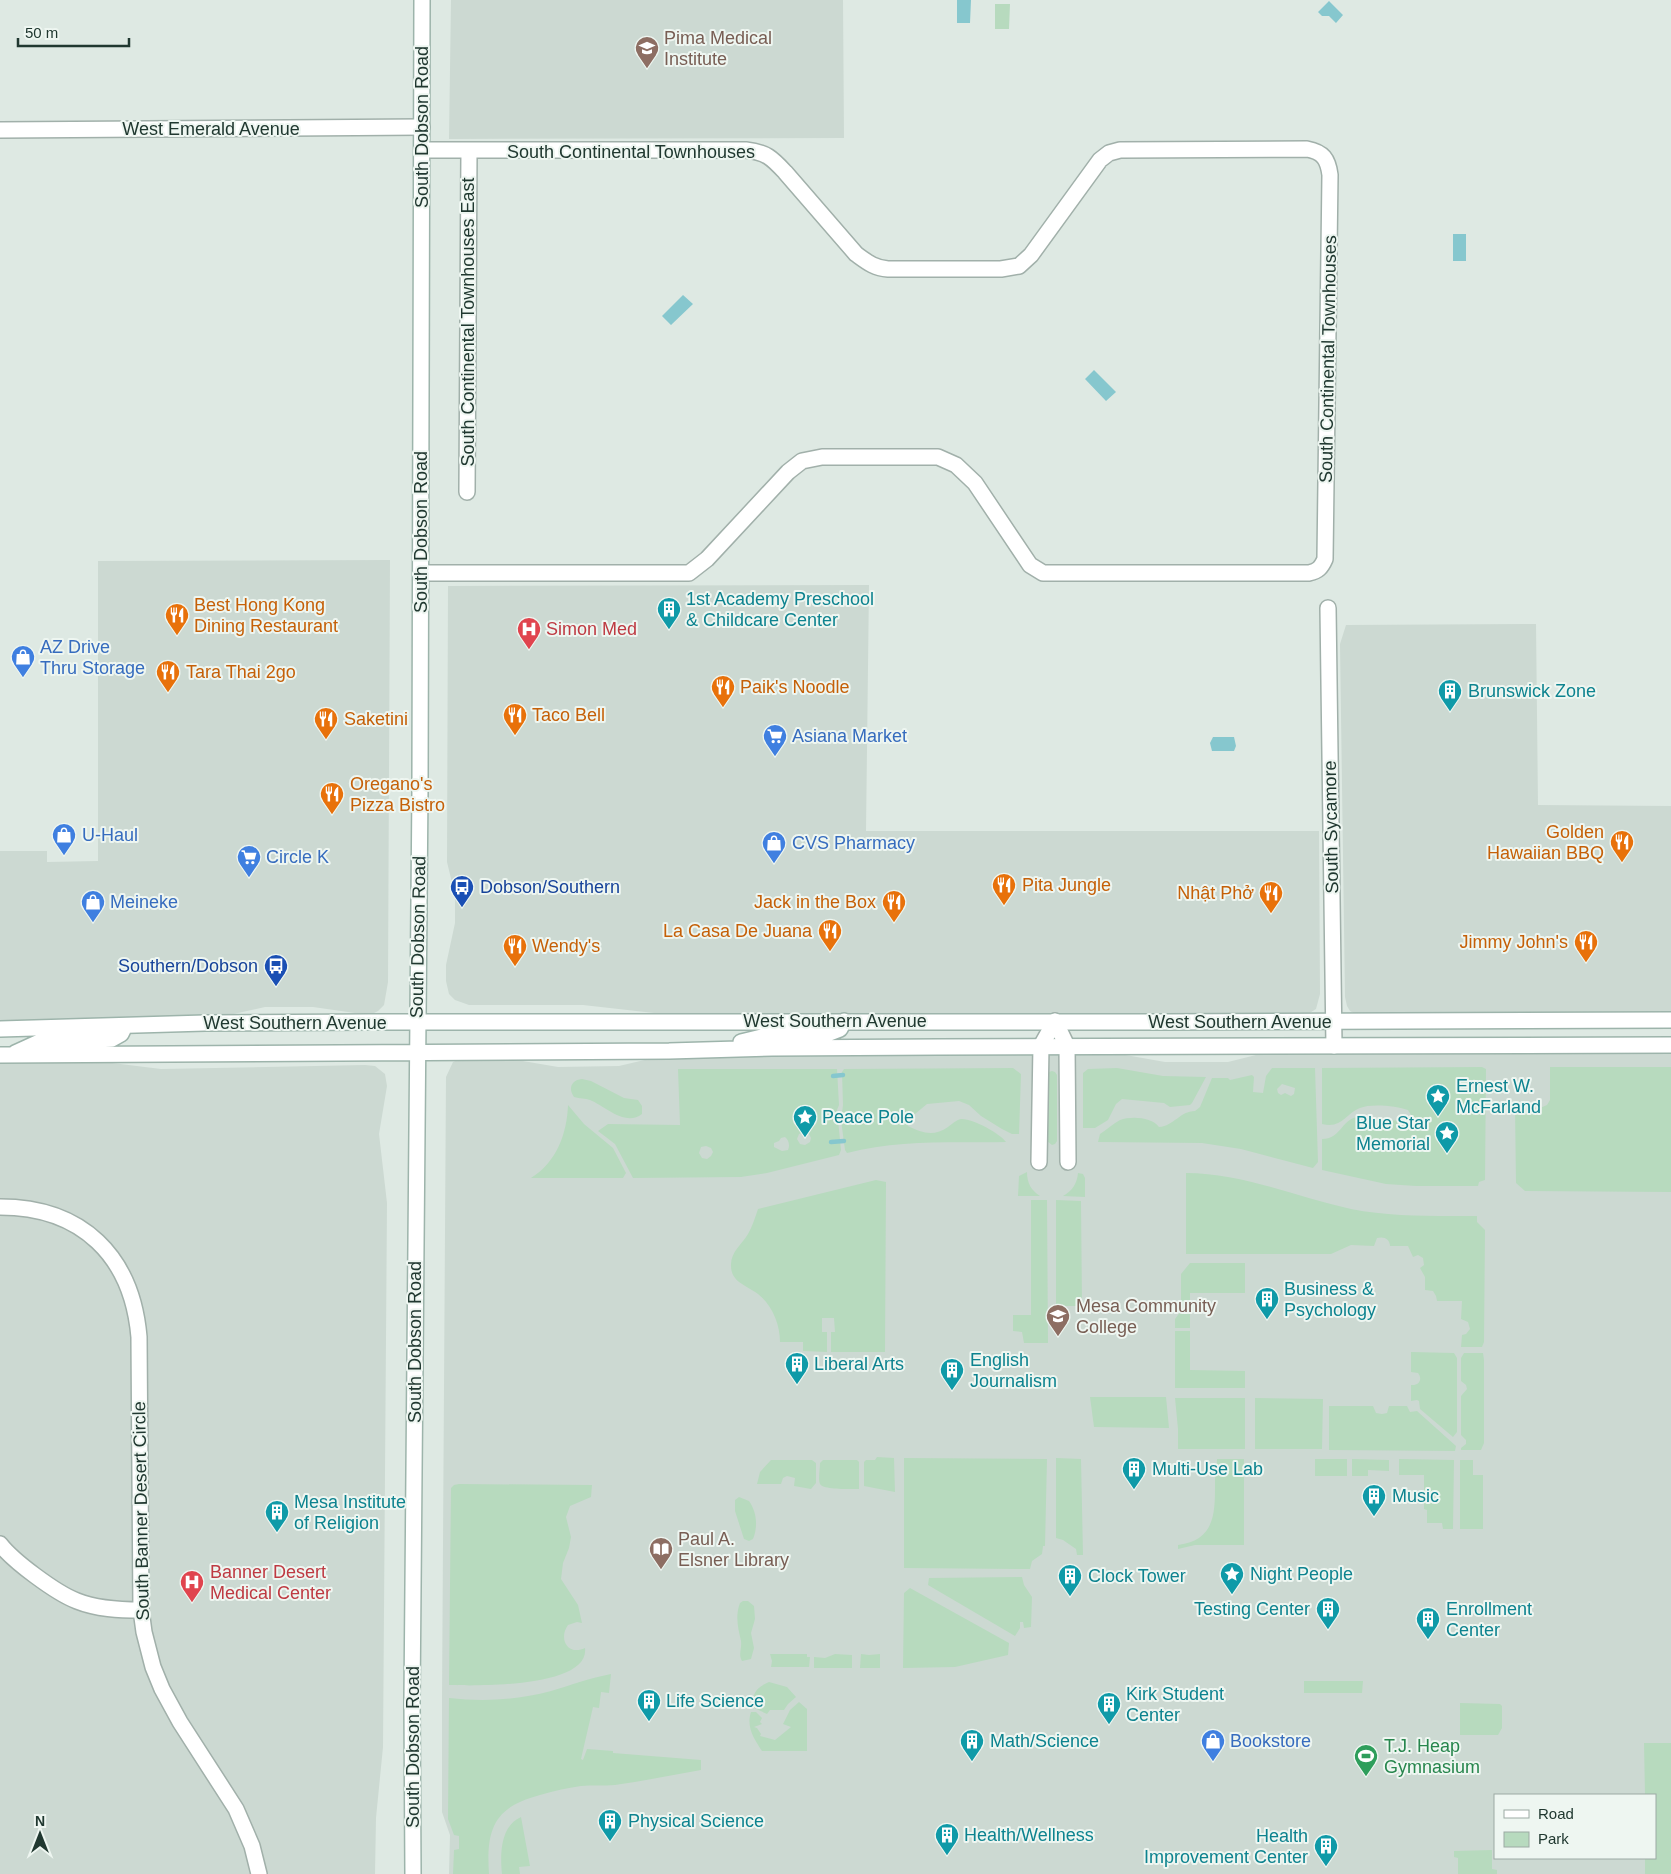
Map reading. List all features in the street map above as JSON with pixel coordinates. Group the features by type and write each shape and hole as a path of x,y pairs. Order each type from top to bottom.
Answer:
{"main road":[{"name":"South Dobson Road","path":"413,1874 412,1701 421,573 422,0"},
{"name":"West Emerald Avenue","path":"0,130 422,127"},
{"name":"South Continental Townhouses","path":"421,573 689,573 707,559 788,472 802,461 841,456 938,457 956,465 974,483 1030,565 1043,573 1309,573 1317,571 1325,559 1330,175 1329,163 1325,156 1317,151 1288,149 1114,151 1100,160 1031,255 1019,266 1001,269 888,269 870,265 856,254 780,167 764,153 746,150 422,150"},
{"name":"South Continental Townhouses East","path":"467,492 469,151"},
{"name":"South Sycamore","path":"1328,608 1334,1046"},
{"name":"West Southern Avenue","path":"0,1029 205,1023 1671,1020"},
{"path":"715,1049 766,1036 828,1034 840,1029 844,1021"},
{"path":"1039,1162 1041,1046 1054,1021"},
{"path":"1054,1021 1067,1046 1068,1162"},
{"path":"6,1055 37,1043 112,1039 121,1034 125,1026"},
{"name":"West Southern Avenue","path":"6,1055 669,1051 1041,1046 1671,1045"},
{"name":"South Banner Desert Circle","path":"0,1207 35,1209 71,1221 103,1245 115,1262 128,1287 137,1317 139,1337 141,1610 144,1632 162,1689 180,1722 236,1809 252,1846 258,1873"},
{"path":"0,1544 26,1569 76,1601 114,1610 141,1610"}],"shaded area":[{"name":"Pima Medical Institute","path":"451,0 843,0 844,138 449,139"},
{"path":"390,560 388,982 384,1005 372,1014 313,1007 265,1007 229,1015 0,1022 0,851 47,851 47,862 98,861 98,561"},
{"path":"869,585 866,831 1319,831 1320,994 1316,1009 1308,1014 663,1014 583,1005 469,1005 455,1000 449,994 446,981 446,965 455,923 455,895 447,862 448,586"},
{"path":"1536,624 1538,805 1671,806 1671,1014 1356,1014 1350,1011 1345,997 1340,644 1346,625"},
{"name":"Mesa Community College","path":"1671,1052 1671,1874 449,1874 450,1835 442,1812 442,1700 446,1077 453,1062 458,1060 511,1059 558,1067 619,1066 653,1058 846,1054 1120,1054 1165,1062 1228,1062 1264,1053"},
{"name":"Banner Desert Medical Center","path":"88,1060 161,1069 365,1065 375,1066 385,1074 387,1086 379,1134 387,1203 383,1747 376,1818 375,1874 0,1874 0,1061"}],"green space":[{"path":"995,4 1010,4 1009,29 995,29"},
{"path":"1482,1067 1486,1069 1485,1180 1479,1182 1478,1186 1386,1184 1322,1170 1322,1139 1333,1136 1347,1122 1357,1117 1400,1120 1411,1115 1408,1110 1391,1106 1365,1106 1339,1123 1322,1124 1322,1068"},
{"path":"1550,1067 1671,1067 1671,1192 1525,1191 1516,1183 1515,1108 1540,1108 1547,1105 1550,1100"},
{"path":"1013,1068 1021,1074 1019,1134 1012,1134 1002,1129 981,1116 969,1105 959,1101 927,1104 915,1114 907,1116 905,1119 908,1126 918,1131 933,1133 943,1130 956,1121 966,1119 986,1127 1006,1142 906,1144 847,1153 845,1150 841,1120 843,1105 842,1072 844,1069"},
{"path":"1117,1068 1163,1076 1206,1077 1190,1105 1170,1107 1164,1103 1122,1099 1116,1104 1108,1120 1095,1128 1083,1128 1083,1073 1088,1069"},
{"path":"1272,1068 1315,1068 1318,1162 1313,1168 1241,1149 1202,1143 1098,1142 1100,1134 1120,1120 1141,1118 1152,1121 1159,1127 1169,1124 1185,1113 1195,1111 1200,1107 1212,1078 1228,1078 1230,1080 1252,1075 1254,1077 1253,1092 1263,1093 1266,1076","holes":["1282,1084 1295,1088 1294,1094 1291,1096 1285,1093 1281,1095 1277,1089"]},
{"path":"678,1069 837,1069 839,1105 837,1110 841,1150 839,1155 767,1173 741,1177 633,1178 615,1144 598,1131 608,1124 680,1125","holes":["804,1132 809,1134 811,1138 810,1142 805,1145 800,1144 797,1139 799,1134","785,1137 789,1143 788,1150 782,1151 774,1147 774,1143","701,1147 711,1148 713,1152 711,1156 707,1159 702,1158 699,1153"]},
{"path":"1052,1071 1057,1075 1057,1141 1052,1145 1047,1141 1046,1075"},
{"path":"582,1079 591,1081 624,1098 638,1100 642,1106 642,1114 636,1117 622,1117 590,1100 574,1097 571,1091 572,1085 575,1081"},
{"path":"568,1105 584,1124 613,1148 626,1173 623,1178 531,1178 548,1164 559,1146 563,1136"},
{"path":"1027,1172 1030,1186 1040,1196 1018,1196 1019,1176"},
{"path":"1078,1173 1083,1174 1085,1178 1085,1197 1063,1196 1074,1187"},
{"path":"1186,1173 1207,1174 1248,1181 1366,1212 1413,1216 1477,1216 1477,1222 1485,1230 1484,1342 1482,1347 1461,1347 1462,1335 1466,1334 1470,1329 1468,1322 1461,1319 1462,1301 1437,1301 1433,1291 1425,1290 1425,1277 1420,1268 1424,1265 1423,1258 1418,1255 1413,1257 1408,1246 1390,1246 1388,1240 1384,1238 1377,1238 1374,1246 1351,1245 1331,1254 1186,1254"},
{"path":"876,1180 886,1182 885,1352 831,1352 831,1332 835,1332 834,1318 822,1318 822,1332 827,1332 827,1352 803,1351 803,1342 780,1342 777,1322 771,1309 763,1298 736,1279 731,1270 731,1260 737,1248 748,1234 758,1209"},
{"path":"1031,1200 1047,1200 1048,1343 1024,1343 1022,1332 1013,1331 1013,1315 1031,1315"},
{"path":"1056,1200 1081,1201 1082,1306 1056,1306"},
{"path":"1190,1263 1245,1263 1245,1293 1190,1293 1190,1328 1175,1328 1175,1319 1181,1311 1181,1274"},
{"path":"1175,1331 1190,1331 1190,1370 1245,1371 1245,1388 1175,1388"},
{"path":"1411,1352 1454,1353 1457,1358 1457,1432 1453,1437 1420,1409 1419,1401 1411,1401 1411,1385 1418,1383 1420,1378 1418,1373 1411,1372"},
{"path":"1464,1353 1483,1353 1484,1443 1481,1450 1461,1450 1466,1444 1466,1440 1461,1435 1461,1396 1467,1389 1466,1385 1461,1381 1461,1358"},
{"path":"1090,1397 1166,1397 1169,1428 1094,1427"},
{"path":"1175,1398 1245,1398 1245,1449 1178,1449"},
{"path":"1255,1398 1323,1399 1322,1449 1255,1449"},
{"path":"1329,1406 1373,1406 1376,1413 1382,1414 1387,1413 1389,1406 1407,1406 1410,1412 1417,1411 1456,1446 1455,1451 1329,1450"},
{"path":"877,1457 894,1458 895,1492 864,1486 864,1462 866,1460 875,1460"},
{"path":"904,1458 1047,1459 1045,1546 1043,1546 1042,1554 1032,1561 1030,1569 904,1568"},
{"path":"1056,1458 1081,1459 1083,1555 1077,1555 1076,1549 1063,1540 1056,1538"},
{"path":"1217,1459 1244,1459 1244,1545 1195,1545 1178,1549 1178,1545 1200,1537 1211,1523 1215,1504"},
{"path":"1315,1459 1347,1459 1347,1476 1315,1476"},
{"path":"1352,1459 1389,1460 1389,1471 1368,1470 1368,1476 1352,1476"},
{"path":"1399,1459 1454,1460 1453,1529 1443,1529 1442,1523 1427,1523 1427,1510 1424,1509 1424,1475 1399,1475"},
{"path":"771,1460 812,1460 816,1463 816,1483 811,1489 794,1486 795,1478 787,1476 783,1478 781,1484 757,1484 760,1472"},
{"path":"823,1460 857,1460 859,1462 859,1489 838,1489 822,1486 819,1477 820,1463"},
{"path":"1460,1460 1473,1460 1473,1475 1483,1475 1483,1529 1460,1529"},
{"path":"459,1484 592,1485 591,1497 570,1506 566,1517 571,1537 563,1563 561,1579 578,1605 582,1623 577,1622 568,1625 564,1636 566,1645 570,1648 579,1650 585,1648 582,1661 569,1671 551,1678 528,1682 449,1685 451,1488"},
{"path":"739,1497 749,1501 755,1515 755,1534 753,1539 749,1541 744,1539 735,1511 735,1500"},
{"path":"1022,1577 1024,1585 1032,1597 1031,1627 1024,1628 1023,1622 1020,1622 1020,1628 1015,1636 928,1585 929,1578"},
{"path":"910,1588 1009,1643 1008,1655 955,1667 903,1668 904,1593"},
{"path":"743,1601 748,1601 754,1606 755,1619 751,1633 754,1648 751,1659 742,1661 737,1617 738,1608"},
{"path":"770,1654 807,1654 807,1657 810,1657 809,1667 771,1667"},
{"path":"835,1654 852,1655 852,1668 814,1668 814,1657 825,1658"},
{"path":"861,1654 880,1654 880,1668 860,1668"},
{"path":"611,1674 609,1693 601,1692 599,1708 593,1707 581,1759 583,1760 587,1749 613,1751 613,1753 701,1760 701,1770 615,1785 576,1787 524,1800 503,1813 496,1822 489,1844 489,1874 453,1874 454,1850 459,1849 459,1836 454,1835 448,1819 449,1698 488,1700 513,1698 551,1691"},
{"path":"1304,1681 1363,1681 1362,1693 1304,1693"},
{"path":"769,1682 787,1687 796,1697 784,1710 770,1710 767,1714 752,1707 756,1692 761,1686"},
{"path":"799,1702 807,1709 807,1751 762,1751 750,1728 751,1712 756,1712 762,1718 760,1722 762,1724 754,1727 761,1734 760,1736 775,1740 791,1727 783,1724 790,1710"},
{"path":"1460,1703 1500,1704 1502,1706 1502,1728 1498,1735 1460,1735"},
{"path":"1644,1743 1671,1743 1671,1874 1645,1874 1645,1859 1656,1859 1656,1794 1645,1794"},
{"path":"521,1817 530,1866 519,1867 520,1874 502,1874 501,1858 505,1834 514,1821"},
{"path":"1492,1850 1492,1869 1497,1870 1497,1874 1458,1874 1458,1858 1454,1857 1454,1851"}],"water":[{"path":"957,0 971,0 970,23 957,23"},
{"path":"1329,1 1343,15 1336,23 1329,16 1322,16 1318,12"},
{"path":"1453,234 1466,234 1466,261 1453,261"},
{"path":"683,295 693,304 671,325 662,316"},
{"path":"1094,370 1116,392 1106,401 1085,379"},
{"path":"1213,737 1234,737 1236,746 1234,751 1212,751 1210,743"}],"waterway":[{"path":"833,1076 843,1075"},
{"path":"831,1142 844,1141"}],"place":[{"name":"Pima Medical Institute","path":"647,69"},
{"name":"1st Academy Preschool & Childcare Center","path":"669,630"},
{"name":"Best Hong Kong Dining Restaurant","path":"177,636"},
{"name":"Simon Med","path":"529,650"},
{"name":"AZ Drive Thru Storage","path":"23,678"},
{"name":"Tara Thai 2go","path":"168,693"},
{"name":"Paik's Noodle","path":"723,708"},
{"name":"Brunswick Zone","path":"1450,712"},
{"name":"Taco Bell","path":"515,736"},
{"name":"Saketini","path":"326,740"},
{"name":"Asiana Market","path":"775,757"},
{"name":"Oregano's Pizza Bistro","path":"332,815"},
{"name":"U-Haul","path":"64,856"},
{"name":"Golden Hawaiian BBQ","path":"1622,863"},
{"name":"CVS Pharmacy","path":"774,864"},
{"name":"Circle K","path":"249,878"},
{"name":"Pita Jungle","path":"1004,906"},
{"name":"Dobson/Southern","path":"462,908"},
{"name":"Nhật Phở","path":"1271,914"},
{"name":"Meineke","path":"93,923"},
{"name":"Jack in the Box","path":"894,923"},
{"name":"La Casa De Juana","path":"830,952"},
{"name":"Jimmy John's","path":"1586,963"},
{"name":"Wendy's","path":"515,967"},
{"name":"Southern/Dobson","path":"276,987"},
{"name":"Ernest W. McFarland","path":"1438,1117"},
{"name":"Peace Pole","path":"805,1138"},
{"name":"Blue Star Memorial","path":"1447,1154"},
{"name":"Business & Psychology","path":"1267,1320"},
{"name":"Mesa Community College","path":"1058,1337"},
{"name":"Liberal Arts","path":"797,1385"},
{"name":"English Journalism","path":"952,1391"},
{"name":"Multi-Use Lab","path":"1134,1490"},
{"name":"Music","path":"1374,1517"},
{"name":"Mesa Institute of Religion","path":"277,1533"},
{"name":"Paul A. Elsner Library","path":"661,1570"},
{"name":"Night People","path":"1232,1595"},
{"name":"Clock Tower","path":"1070,1597"},
{"name":"Banner Desert Medical Center","path":"192,1603"},
{"name":"Testing Center","path":"1328,1630"},
{"name":"Enrollment Center","path":"1428,1640"},
{"name":"Life Science","path":"649,1722"},
{"name":"Kirk Student Center","path":"1109,1725"},
{"name":"Math/Science","path":"972,1762"},
{"name":"Bookstore","path":"1213,1762"},
{"name":"T.J. Heap Gymnasium","path":"1366,1777"},
{"name":"Physical Science","path":"610,1842"},
{"name":"Health/Wellness","path":"947,1856"},
{"name":"Health Improvement Center","path":"1326,1867"}]}
